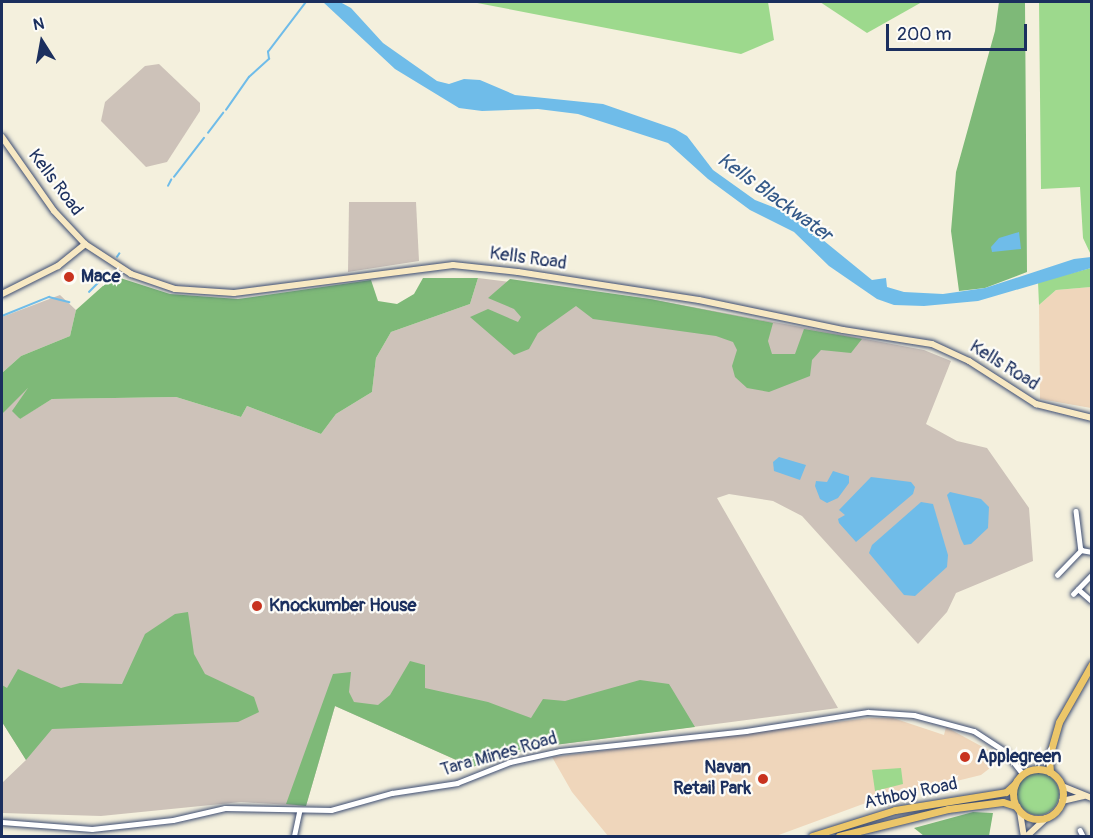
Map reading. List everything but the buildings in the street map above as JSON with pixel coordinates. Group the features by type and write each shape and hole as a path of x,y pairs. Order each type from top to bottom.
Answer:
{"main road":[{"name":"Kells Road","path":"2,137 54,211 85,244 133,275 197,292 268,290 453,265 699,300 843,330 932,344 969,361 1036,404 1092,418"},
{"path":"2,294 58,266 85,244"},
{"path":"1090,666 1079,682 1059,722 1049,757 1050,772 1062,786 1092,798"},
{"path":"1049,757 1036,769 1023,774 1015,784 1018,809 1026,837 1062,801 1083,796"},
{"path":"1036,769 1050,772"},
{"name":"Athboy Road","path":"812,837 895,810 1006,792 1015,784"},
{"path":"1062,786 1062,801"},
{"name":"Athboy Road","path":"839,837 948,809 1003,802 1018,809"},
{"path":"1018,809 1030,818 1046,818"}],"street":[{"path":"1076,511 1081,550"},
{"path":"1081,550 1092,552"},
{"path":"1057,575 1081,550"},
{"path":"1074,594 1092,574"},
{"path":"1078,589 1092,601"},
{"name":"Tara Mines Road","path":"2,822 92,829 173,820 225,808 299,812 339,809 392,793 458,783 510,762 560,751 746,731 868,712 914,715 974,731 1005,751 1023,774"},
{"path":"294,837 299,812"},
{"path":"1080,830 1083,837"}],"shaded area":[{"path":"159,64 200,103 200,111 167,162 146,167 101,121 105,102 145,66"},
{"path":"349,202 416,202 419,261 348,272"},
{"path":"478,278 650,299 924,350 951,361 926,424 957,441 987,448 1029,508 1033,561 956,593 947,612 918,644 802,516 773,501 729,494 717,498 838,708 531,748 472,767 335,706 306,806 241,802 101,816 2,813 2,783 26,760 2,722 2,414 15,397 30,387 19,419 52,399 176,397 241,417 247,406 321,434 336,414 372,392 376,358 391,332 470,304"},
{"path":"1091,287 1091,408 1040,399 1039,305 1056,290"},
{"path":"60,295 76,310 70,336 21,356 2,373 2,317"},
{"name":"Navan Retail Park","path":"869,718 893,718 944,735 946,727 1003,758 981,775 863,804 776,836 608,836 572,792 552,757"}],"green space":[{"path":"472,2 768,2 774,40 741,54"},
{"path":"820,2 922,2 867,33"},
{"path":"999,2 1025,2 1027,272 985,288 959,291 951,231 956,172 995,31"},
{"path":"1039,2 1091,2 1091,255 1083,238 1080,187 1041,189"},
{"path":"1091,268 1091,287 1056,290 1039,305 1038,282"},
{"path":"114,276 170,294 238,299 371,280 378,301 397,304 414,294 423,278 478,278 470,304 391,332 376,358 372,392 336,414 321,434 247,406 241,417 176,397 52,399 20,419 12,411 28,388 2,414 2,373 21,356 70,336 76,310"},
{"path":"510,279 650,299 773,323 768,341 772,354 795,354 804,329 862,339 851,353 821,350 812,360 810,376 769,392 747,388 735,377 732,366 737,350 733,342 716,336 593,319 576,306 538,333 529,349 514,355 470,317 488,309 518,322 521,317 514,309 488,298"},
{"path":"188,612 194,654 205,674 254,697 259,712 238,722 52,729 26,760 2,722 2,685 7,688 18,669 61,688 80,683 122,684 145,634 175,614"},
{"path":"410,661 425,665 425,688 488,702 531,718 543,699 565,701 640,680 669,684 695,727 531,748 472,767 335,706 306,806 286,804 333,674 351,672 349,692 354,702 378,705 390,695"},
{"path":"901,768 903,784 875,791 872,770"},
{"path":"1038,773 1053,779 1059,794 1053,809 1038,815 1023,809 1017,794 1023,779"},
{"path":"973,812 993,813 989,836 924,836 914,828"}],"water":[{"path":"323,2 340,2 351,8 383,43 437,81 449,84 464,79 480,80 515,95 603,104 675,129 687,136 713,170 755,200 791,214 872,280 886,278 887,287 904,292 943,294 985,288 1074,259 1091,257 1091,268 978,301 924,306 894,305 877,299 829,266 794,232 750,210 708,179 668,143 578,114 538,109 482,111 459,108 395,69"},
{"path":"1019,232 1021,249 992,252 991,247 999,238"},
{"path":"779,457 806,465 800,480 774,471 773,462"},
{"path":"833,471 849,476 849,483 838,498 827,503 820,499 815,486 816,481 827,482"},
{"path":"871,477 911,482 915,487 913,494 856,542 839,523 838,519 845,515 839,510"},
{"path":"950,492 981,499 989,507 988,528 971,544 964,545 961,539 947,495"},
{"path":"921,502 933,504 948,555 947,567 915,596 904,595 869,553 872,545"}],"waterway":[{"path":"226,110 249,77 269,59 268,52 306,2"},
{"path":"208,133 223,113"},
{"path":"174,177 204,138"},
{"path":"168,186 171,180"},
{"path":"89,292 105,276"},
{"path":"2,316 49,297 69,302"}],"place":[{"name":"Mace","path":"69,277"},
{"name":"Knockumber House","path":"257,606"},
{"name":"Applegreen","path":"965,757"},
{"name":"Navan Retail Park","path":"763,779"}],"water label":[{"name":"Kells Blackwater","path":"775,197"}]}
